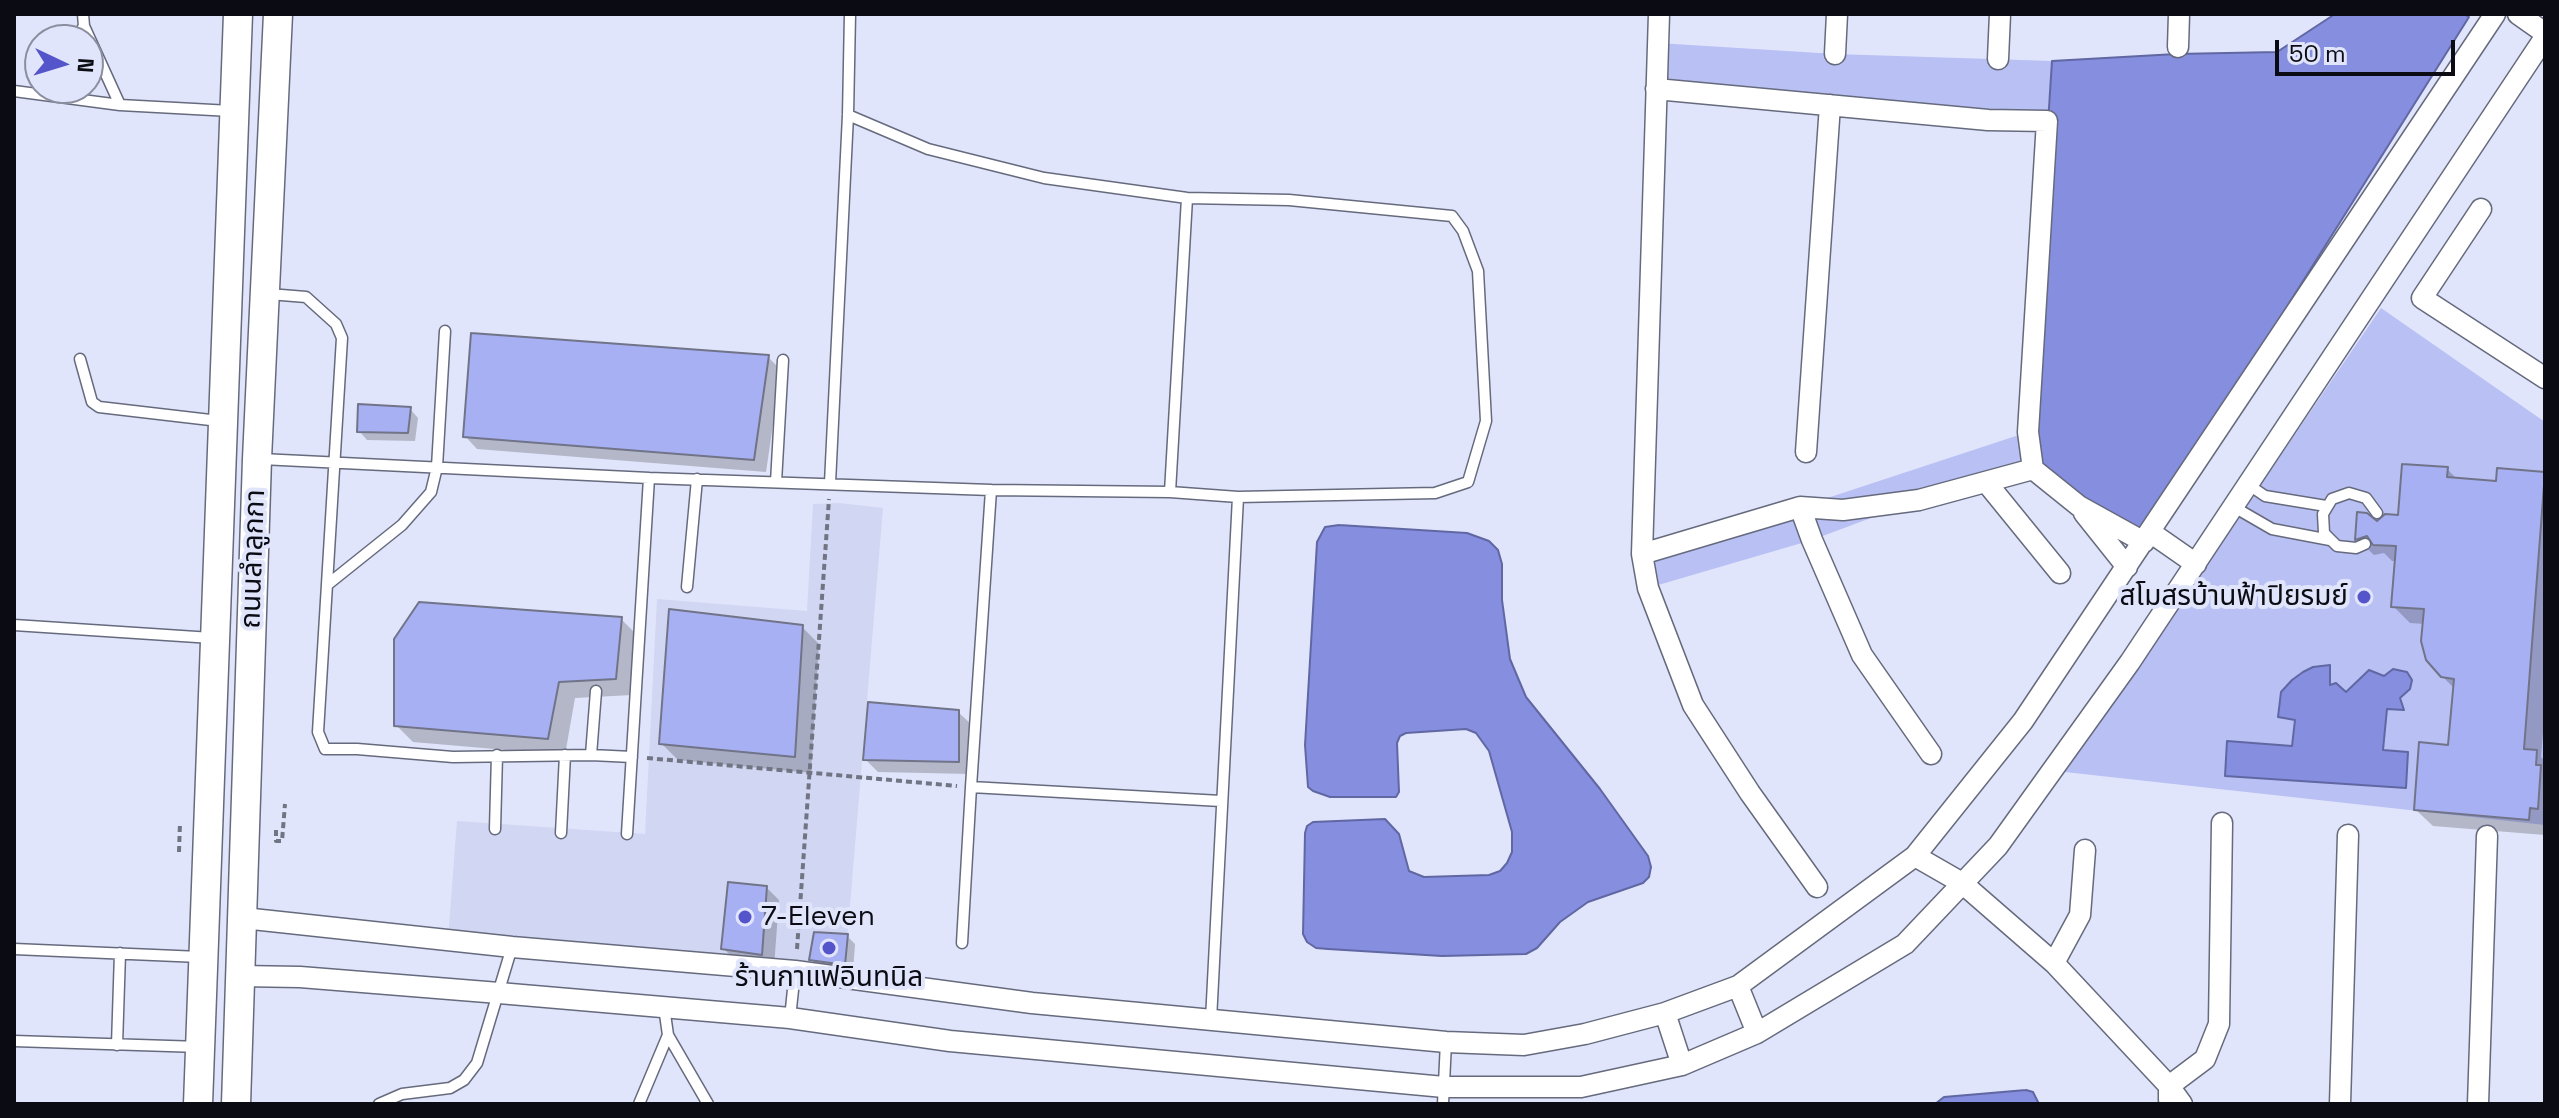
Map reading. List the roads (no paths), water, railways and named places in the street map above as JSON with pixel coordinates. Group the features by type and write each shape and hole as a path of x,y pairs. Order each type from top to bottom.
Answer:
{"main road":[{"name":"ถนนลำลูกกา","path":"198,1104 238,14"},
{"name":"ถนนลำลูกกา","path":"236,1104 257,459 278,14"}],"street":[{"path":"1659,14 1642,554 1648,588 1693,705 1750,793 1817,887"},
{"path":"1835,54 1837,14"},
{"path":"1998,59 2000,14"},
{"path":"2178,47 2179,14"},
{"path":"243,918 512,947 795,971 1032,1003 1446,1042 1524,1045 1585,1034 1665,1013 1738,986 1915,856 2024,721 2495,14"},
{"path":"240,976 300,977 790,1018 950,1041 1444,1095 1581,1087 1682,1065 1757,1033 1905,944 1998,846 2130,662 2538,60 2545,35 2518,14"},
{"path":"1656,89 1988,120 2047,121 2028,432 2033,469 2079,506 2127,567"},
{"path":"1806,452 1830,105"},
{"path":"2481,209 2422,298 2545,378"},
{"path":"1642,554 1800,507 1843,510 1919,500 2033,469"},
{"path":"1986,482 2060,573"},
{"path":"2079,506 2147,537 2196,564"},
{"path":"1800,507 1862,655 1931,754"},
{"path":"2169,1095 2205,1059 2219,1024 2222,823"},
{"path":"2340,1104 2348,835"},
{"path":"2478,1104 2487,836"},
{"path":"2054,963 2080,915 2085,850"},
{"path":"1915,856 1962,883 2054,963 2169,1095 2182,1104"},
{"path":"1738,986 1757,1033"},
{"path":"1665,1013 1682,1065"}],"lane":[{"path":"830,483 850,14"},
{"path":"104,70 120,105"},
{"path":"104,101 234,111"},
{"path":"257,459 649,478 991,490 1170,492 1238,497 1435,493 1468,482 1486,421 1478,271 1463,231 1452,216 1289,200 1187,198 1044,178 928,149 848,115"},
{"path":"1170,492 1187,198"},
{"path":"265,294 306,297 336,324 342,338 318,732 325,749 453,757 632,757"},
{"path":"327,585 402,525 431,492 437,467 445,331"},
{"path":"80,359 92,402 99,407 223,421"},
{"path":"776,482 783,360"},
{"path":"627,834 649,478"},
{"path":"687,587 697,479"},
{"path":"2249,485 2265,496 2326,506"},
{"path":"962,943 991,490"},
{"path":"2330,540 2322,523 2326,506 2340,494 2358,494 2372,504 2377,513"},
{"path":"1211,1020 1238,497"},
{"path":"2234,507 2272,529 2330,540 2346,549 2365,544"},
{"path":"14,625 216,638"},
{"path":"591,755 596,691"},
{"path":"495,829 497,755"},
{"path":"561,833 565,755"},
{"path":"971,787 1221,801"},
{"path":"379,1104 402,1094 450,1088 464,1080 477,1063 512,947"},
{"path":"14,949 203,957"},
{"path":"117,1045 120,953"},
{"path":"790,1018 795,971"},
{"path":"664,1007 668,1035 708,1104"},
{"path":"639,1104 668,1035"},
{"path":"14,1041 200,1047"},
{"path":"1444,1095 1446,1042"}],"place":[{"name":"สโมสรบ้านฟ้าปิยรมย์","path":"2364,597"},
{"name":"7-Eleven","path":"745,917"},
{"name":"ร้านกาแฟอินทนิล","path":"829,948"}]}
